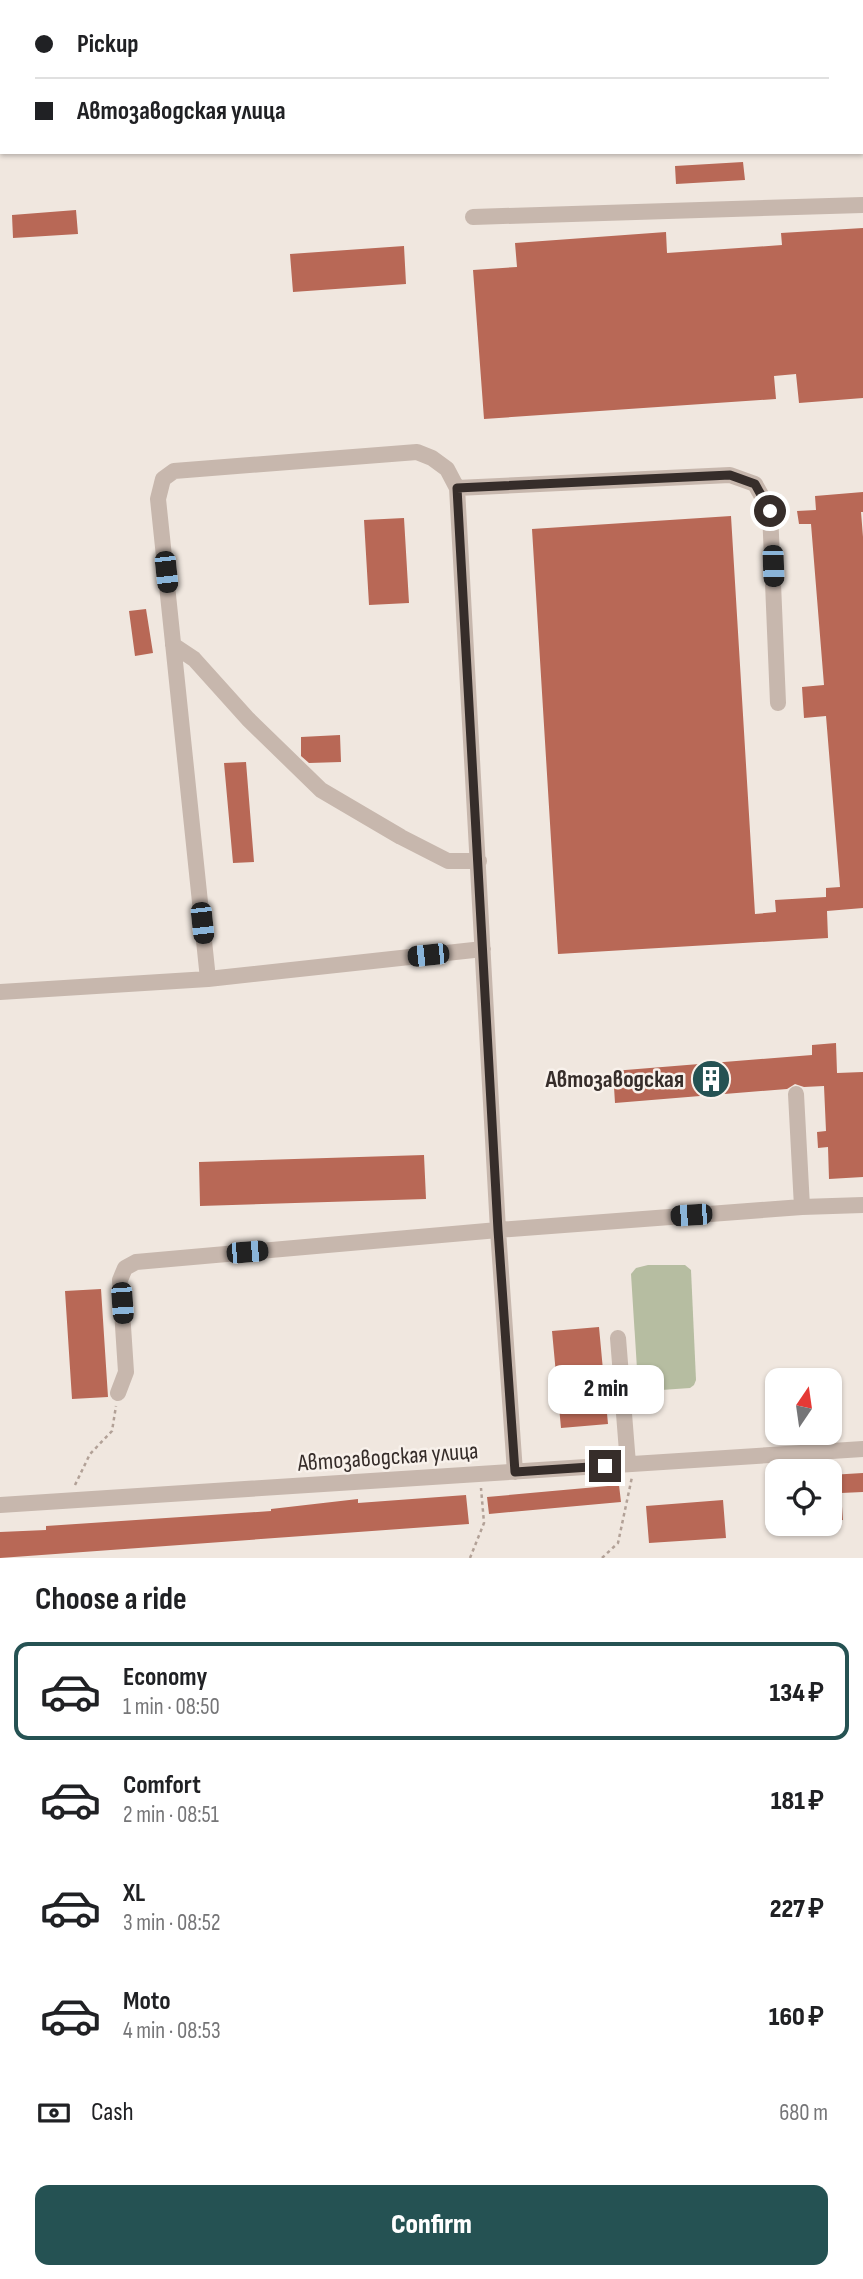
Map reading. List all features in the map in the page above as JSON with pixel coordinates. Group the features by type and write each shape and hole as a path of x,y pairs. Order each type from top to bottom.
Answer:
{"street":[{"path":"473,217 863,205"},
{"path":"208,979 158,499 163,479 174,471 416,452 432,458 447,469 457,488 498,1230 515,1472"},
{"path":"457,488 730,475 755,484 770,511 778,703"},
{"path":"173,645 194,659 248,719 321,790 448,861 479,861"},
{"path":"0,992 208,979 483,949"},
{"path":"796,1094 802,1207"},
{"path":"118,1392 126,1372 120,1280 125,1268 136,1262 498,1230 802,1207 863,1205"},
{"path":"618,1338 632,1464"},
{"name":"Автозаводская улица","path":"0,1505 863,1448"}],"path":[{"path":"67,1500 90,1454 112,1431 118,1392"},
{"path":"602,1558 618,1543 632,1464"},
{"path":"470,1558 485,1523 481,1503 481,1475"}],"green space":[{"path":"648,1265 685,1265 691,1270 696,1380 690,1388 647,1391 638,1385 631,1274 636,1268"}],"building":[{"path":"743,162 745,180 676,184 675,166"},
{"path":"76,210 78,234 13,238 12,215"},
{"path":"863,228 863,398 799,403 796,374 774,376 776,399 484,419 473,270 517,267 515,243 666,232 667,253 782,245 781,233"},
{"path":"404,246 406,284 293,292 290,254"},
{"path":"863,492 863,908 827,911 828,938 558,954 532,529 731,516 755,914 776,912 775,900 826,897 826,888 840,887 826,716 804,718 802,687 824,685 811,524 799,524 797,511 816,510 815,496"},
{"path":"404,518 409,603 369,605 364,520"},
{"path":"146,609 153,653 135,656 129,611"},
{"path":"340,735 341,762 309,763 301,756 301,737"},
{"path":"246,762 254,862 233,863 224,763"},
{"path":"836,1043 837,1073 863,1072 863,1177 829,1179 828,1147 818,1148 817,1132 826,1131 824,1086 804,1087 795,1084 787,1089 615,1103 613,1071 812,1055 812,1045"},
{"path":"424,1155 426,1199 200,1206 199,1162"},
{"path":"101,1289 108,1397 72,1399 65,1291"},
{"path":"599,1327 608,1424 561,1428 552,1331"},
{"path":"863,1473 863,1492 842,1493 842,1474"},
{"path":"619,1485 621,1502 489,1514 487,1497"},
{"path":"466,1495 469,1524 0,1558 0,1532 46,1530 46,1526 271,1511 358,1499 358,1503"},
{"path":"723,1500 726,1538 649,1543 646,1506"}],"place":[{"name":"Автозаводская","path":"711,1079"}],"route":[{"path":"605,1466 515,1472 498,1230 457,488 730,475 755,484 770,511"}]}
